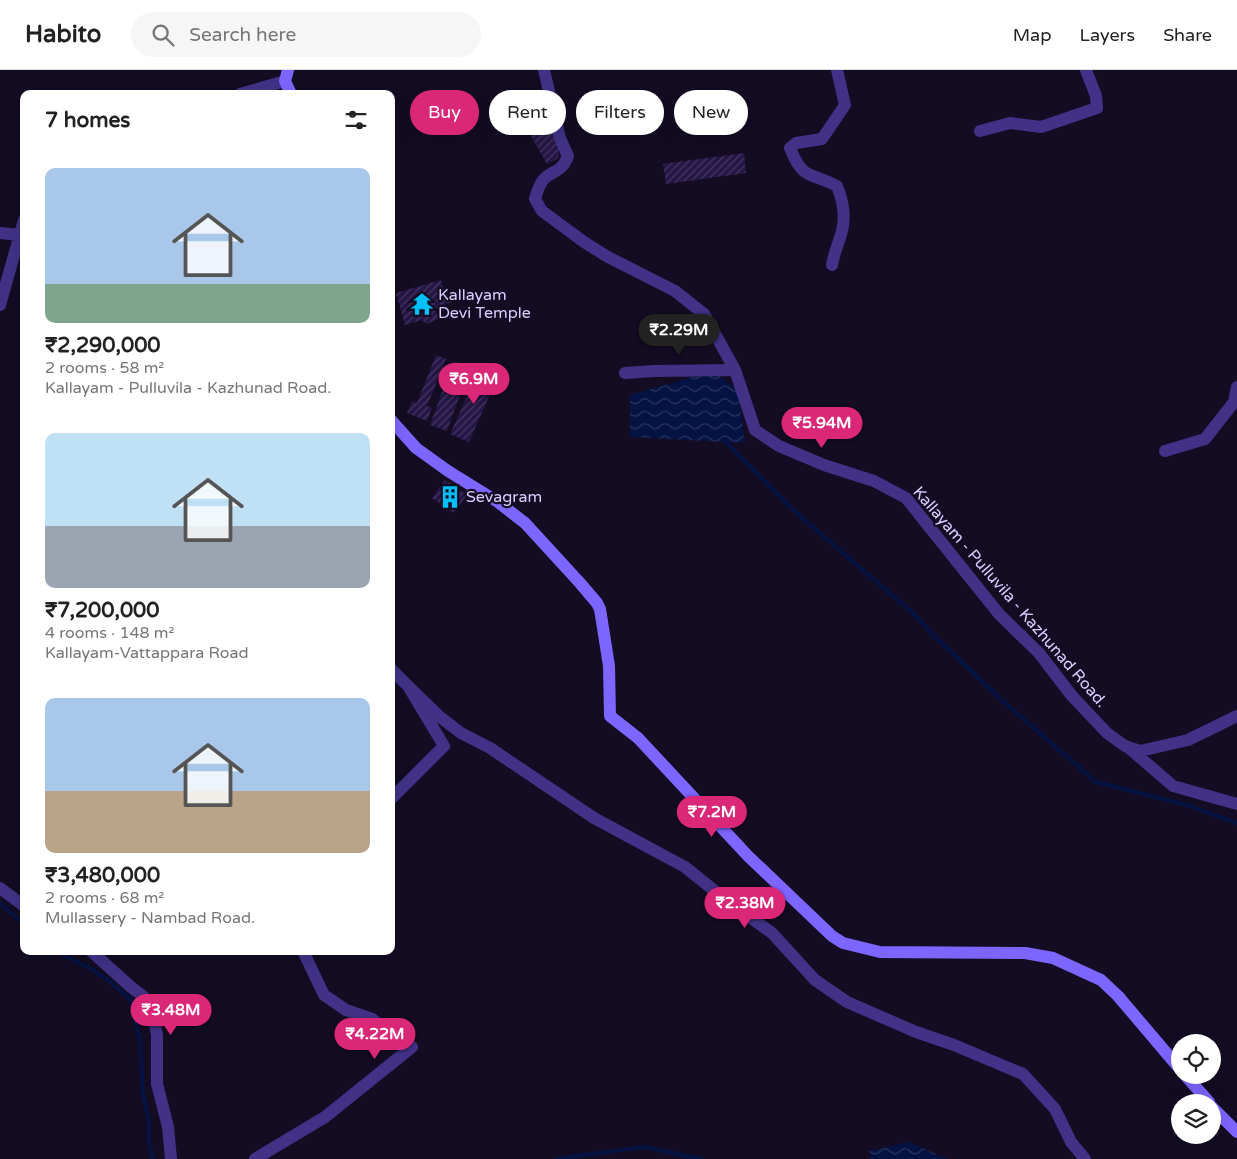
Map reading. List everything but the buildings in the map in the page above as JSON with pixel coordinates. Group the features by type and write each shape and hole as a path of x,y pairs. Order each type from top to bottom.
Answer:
{"street":[{"name":"Kallayam - Pulluvila - Kazhunad Road.","path":"544,70 560,138 568,156 564,165 544,179 538,190 535,199 542,211 584,242 615,261 675,291 704,314 735,370 755,430 779,446 824,465 874,481 906,498 1000,614 1039,653 1072,696 1107,733 1127,746 1173,786 1237,804"},
{"path":"832,265 834,252 843,226 842,198 837,186 804,173 796,163 790,148 796,143 822,140 845,105 837,70"},
{"path":"980,131 1010,123 1041,127 1097,108 1096,96 1086,70"},
{"path":"250,90 287,76 291,90"},
{"path":"0,305 20,232"},
{"path":"0,233 19,235"},
{"path":"626,373 654,370 735,370"},
{"path":"1165,451 1205,439 1234,402 1237,387"},
{"path":"395,424 416,448 448,471 498,502 525,523 580,583 600,609 609,666 610,716 638,738 748,856 832,936 843,943 880,952 1024,953 1053,958 1101,980 1118,996 1171,1058"},
{"path":"395,673 440,717 461,733 490,748 594,818 685,867 726,900 772,933 815,980 846,1002 1023,1074 1054,1109 1071,1142 1085,1159"},
{"path":"395,795 444,746 408,686"},
{"name":"Kallayam - Pulluvila - Kazhunad Road.","path":"1127,746 1140,751 1188,740 1237,716"},
{"path":"0,888 20,903"},
{"path":"96,955 144,997 153,1015 157,1035 157,1084 168,1127 171,1159"},
{"path":"255,1159 325,1117 412,1047 372,1019 346,1010 324,995 305,955"},
{"path":"1193,1084 1202,1094"},
{"path":"1221,1116 1237,1132"}],"water":[{"path":"713,371 738,390 745,443 630,437 630,395"},
{"path":"909,1142 947,1159 871,1159 869,1151"}],"waterway":[{"path":"723,439 791,508 916,616 932,634 1003,701 1096,782 1187,805 1237,823"},
{"path":"0,903 20,920"},
{"path":"63,955 108,980 130,999 140,1039 143,1094 149,1121 149,1144 153,1159"},
{"path":"555,1159 644,1147 702,1159"}],"place":[{"name":"Kallayam Devi Temple","path":"422,304"},
{"name":"Sevagram","path":"450,497"}]}
